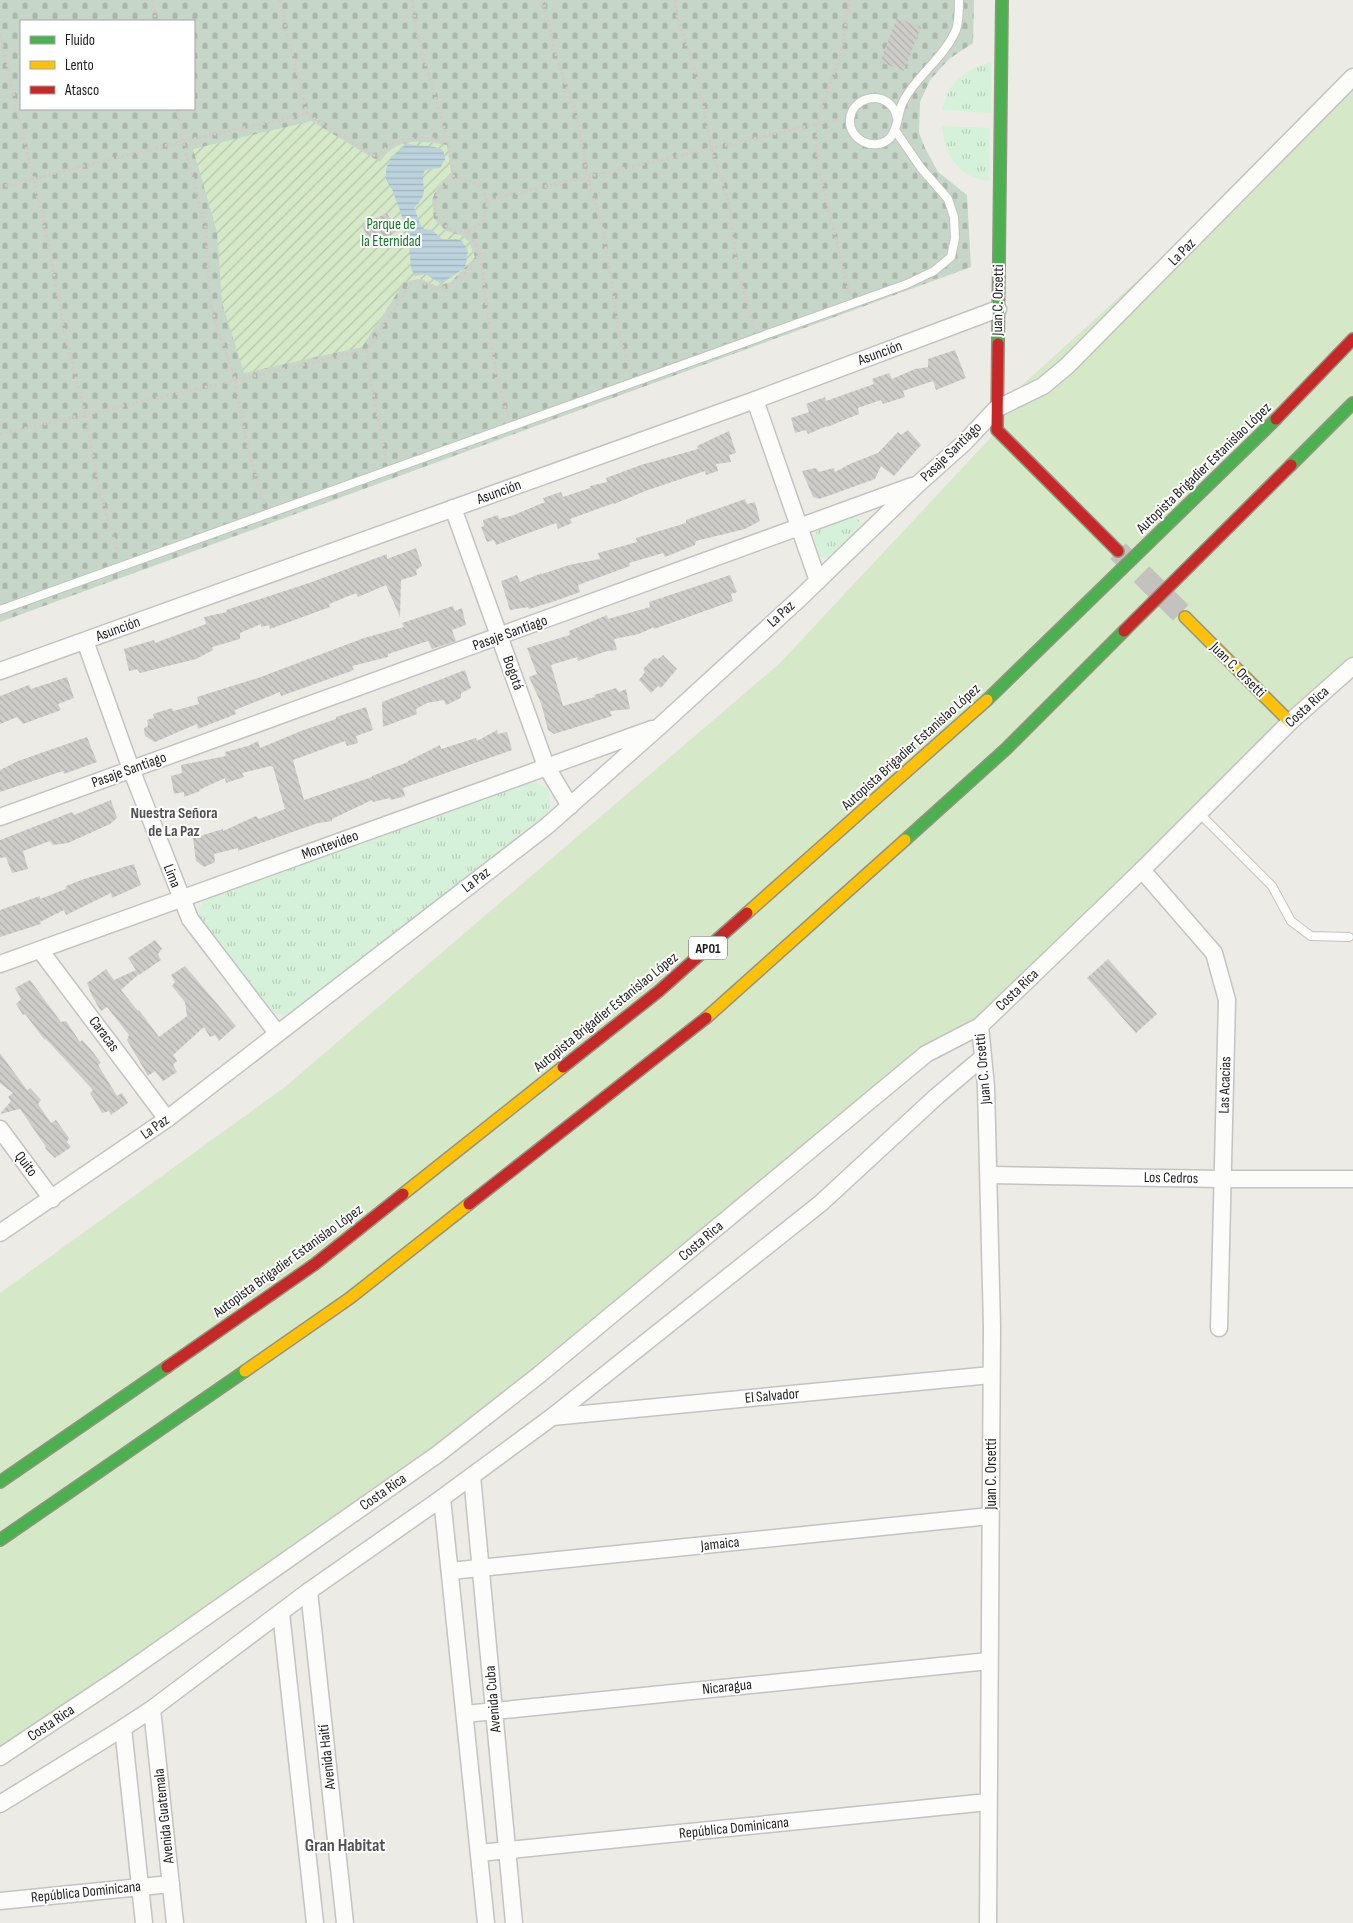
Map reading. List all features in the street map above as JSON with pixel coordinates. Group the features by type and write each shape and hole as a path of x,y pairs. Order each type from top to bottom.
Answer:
{"main road":[{"name":"Juan C. Orsetti","path":"1002,0 997,430 1118,551"},
{"name":"Autopista Brigadier Estanislao López","path":"0,1482 314,1264 659,990 969,716 1264,431 1353,339"},
{"path":"0,1540 350,1298 702,1022 1006,749 1353,403"},
{"name":"Juan C. Orsetti","path":"1185,618 1290,722"}],"street":[{"name":"La Paz","path":"996,408 1043,386 1068,366 1353,77"},
{"name":"Asunción","path":"0,671 755,400 998,308"},
{"path":"755,400 818,581"},
{"name":"Pasaje Santiago","path":"0,817 917,485 964,443 996,408"},
{"name":"La Paz","path":"0,1233 167,1119 547,826 660,726 818,581 917,485"},
{"name":"Bogotá","path":"453,508 546,766 570,806"},
{"name":"Lima","path":"85,641 131,769 190,919 278,1033"},
{"name":"Costa Rica","path":"0,1758 120,1677 438,1454 539,1375 926,1054 980,1026 1142,870 1290,722 1353,666"},
{"name":"Montevideo","path":"0,964 660,726"},
{"name":"Las Acacias","path":"1142,870 1214,954 1227,1000 1219,1328"},
{"name":"Caracas","path":"40,950 167,1119"},
{"name":"Juan C. Orsetti","path":"980,1026 986,1087 989,1175 991,1376 988,1923"},
{"path":"0,1804 152,1709 309,1591 442,1498 552,1417 821,1203 937,1096 982,1058"},
{"name":"Quito","path":"0,1130 52,1199"},
{"name":"Los Cedros","path":"989,1175 1353,1179"},
{"name":"El Salvador","path":"552,1417 991,1376"},
{"name":"Avenida Cuba","path":"472,1476 514,1923"},
{"name":"Avenida Cuba","path":"442,1498 486,1923"},
{"name":"Jamaica","path":"450,1571 990,1516"},
{"name":"Avenida Haití","path":"309,1591 345,1923"},
{"name":"Avenida Haití","path":"281,1613 315,1923"},
{"name":"Nicaragua","path":"465,1714 989,1661"},
{"name":"Avenida Guatemala","path":"152,1709 175,1923"},
{"name":"Avenida Guatemala","path":"123,1728 144,1923"},
{"name":"República Dominicana","path":"479,1853 988,1802"},
{"name":"República Dominicana","path":"0,1901 171,1884"}],"lane":[{"path":"897,118 893,108 884,100 874,98 863,100 854,108 850,118 851,129 858,139 868,144 879,144 889,139 895,130 900,106 912,85 939,57 957,29 960,0"},
{"path":"0,610 907,284 934,270 951,257 955,238 954,217 948,199 921,168 895,130"},
{"path":"1199,813 1272,886 1291,921 1311,936 1349,937"}],"path":[{"path":"152,0 156,20"},
{"path":"279,0 307,114 377,158 384,148 400,140 426,138 448,141"},
{"path":"412,0 417,34 448,141 454,180"},
{"path":"543,0 557,58 578,120 587,176 603,230 621,341 634,382"},
{"path":"675,0 677,15 700,87 711,148 729,204 736,262 757,338"},
{"path":"850,0 841,52 817,123 817,161 852,303"},
{"path":"0,35 49,247 64,330 85,414 100,493 122,567"},
{"path":"177,110 183,141 206,230 210,304 235,380 248,448 266,514"},
{"path":"0,186 183,141 307,114"},
{"path":"486,200 817,123 850,118"},
{"path":"466,179 476,184 484,193 486,200 485,216 478,226 468,231 456,232 445,227 437,218 434,206 437,195 444,185 454,180 466,179"},
{"path":"468,231 480,253 496,376 510,426"},
{"path":"388,471 367,361 367,350 412,282 418,281 440,288 451,284 472,266 480,253"},
{"path":"0,434 367,350"}],"green space":[{"name":"Parque de la Eternidad","path":"0,0 974,0 973,43 949,59 930,80 920,102 919,133 938,172 967,195 971,267 0,622"},
{"path":"991,62 991,113 942,110 949,91 959,78 972,69"},
{"path":"1353,85 1353,666 980,1026 926,1054 539,1375 0,1757 0,1293 285,1087 780,663 997,431 996,409"},
{"path":"311,121 380,162 394,148 402,144 427,142 447,145 451,173 438,185 432,200 434,219 446,231 463,236 469,242 475,257 451,282 437,286 421,279 405,281 362,347 244,373 222,303 217,232 193,149"},
{"path":"942,126 990,128 989,181 969,175 955,163 946,147"},
{"path":"850,517 860,521 861,526 858,531 827,559 821,557 814,543 816,532 826,525"},
{"path":"535,782 547,788 550,807 547,813 295,1010 283,1015 274,1012 266,1006 201,921 198,911 203,901 214,895 520,785"}],"water":[{"path":"407,144 435,147 443,150 445,159 440,168 425,170 423,195 414,208 424,229 432,230 442,239 462,241 468,251 465,268 440,283 425,274 415,276 411,268 408,233 392,189 386,180 386,169 391,157"}],"building":[{"path":"897,18 921,27 904,71 880,62"},
{"path":"387,213 396,232 371,245 362,225"},
{"path":"955,350 966,378 936,390 933,381 903,391 905,397 883,404 881,400 858,408 859,414 827,427 808,434 806,430 795,433 791,418 809,412 806,404 825,397 826,401 874,384 872,379 889,373 892,379 915,369 928,367 928,359"},
{"path":"908,430 921,445 894,476 881,466 875,479 819,499 813,497 802,471 816,468 819,472 834,468 835,472 878,453 898,432 901,435"},
{"path":"729,431 736,453 729,455 731,462 716,464 718,471 706,475 705,471 648,490 570,519 572,523 558,529 556,523 496,545 494,540 487,542 481,527 484,526 483,520 498,515 499,519 514,515 545,502 543,498 561,492 563,497 590,488 590,486 607,482 606,478 641,465 698,449 697,446"},
{"path":"745,499 747,504 755,502 760,521 745,529 696,541 695,545 665,557 663,553 629,563 630,566 578,585 580,592 552,602 529,609 528,607 510,610 501,581 517,575 520,582 569,565 600,559 598,553 637,542 636,538 686,523 686,520"},
{"path":"416,548 422,566 416,570 417,575 401,580 400,617 386,585 358,597 356,593 329,604 330,607 270,629 269,625 261,627 261,624 240,633 240,639 212,647 213,650 196,659 140,673 137,669 129,671 124,649 154,640 155,643 206,624 204,617 227,612 226,610 312,582 387,554 387,559"},
{"path":"730,575 737,592 731,594 733,601 654,629 654,627 639,634 614,639 617,650 607,651 578,661 577,657 551,665 563,706 595,697 594,695 616,688 619,692 626,689 630,709 610,711 612,716 554,734 548,730 541,703 529,677 537,674 527,648 570,635 569,631 607,615 608,619 650,607 649,602"},
{"path":"453,606 455,611 462,608 466,625 452,630 456,641 432,649 428,641 388,654 388,657 352,666 354,670 281,696 280,692 235,710 236,714 198,729 197,724 155,742 145,736 144,728 148,726 147,720 154,718 153,714 172,708 173,711 199,704 197,697 258,678 364,638 404,627 402,623"},
{"path":"663,655 677,669 661,688 658,686 651,693 639,680 645,672 643,669 654,658 658,659"},
{"path":"465,670 471,688 461,693 461,698 446,705 444,700 427,703 416,709 417,714 383,727 382,702"},
{"path":"67,677 74,698 58,704 61,710 23,724 17,717 0,724 0,696 29,685 31,689"},
{"path":"366,707 373,730 356,736 358,743 347,746 345,741 293,760 304,800 372,777 408,762 440,745 441,749 476,738 477,741 497,730 498,734 507,732 512,750 403,788 405,796 391,800 390,798 373,802 372,800 332,819 332,821 318,823 238,851 238,848 214,854 215,862 204,867 196,861 193,838 223,829 223,831 256,816 259,819 285,809 273,767 271,766 242,773 244,777 226,783 225,778 184,797 184,792 174,794 171,776 182,773 181,765 226,756 225,752 248,746 258,741 260,748"},
{"path":"87,737 97,762 64,774 63,771 0,792 0,770 18,761"},
{"path":"111,800 117,818 110,824 68,843 53,845 50,841 23,851 28,869 12,873 6,857 0,858 0,840 72,812 74,815"},
{"path":"134,864 141,885 112,898 111,893 66,915 64,910 40,922 41,924 0,937 0,910 40,896 40,899 66,889 66,886 84,879"},
{"path":"155,940 162,949 158,954 161,960 139,974 121,990 159,1037 187,1016 185,1002 172,986 175,982 171,975 185,966 236,1026 219,1041 215,1035 210,1037 204,1027 173,1055 177,1061 173,1065 177,1072 163,1081 155,1071 148,1076 127,1040 129,1035 107,1007 101,1011 87,983 106,969 114,980 136,970 128,958"},
{"path":"1108,959 1157,1014 1136,1033 1087,978"},
{"path":"30,980 61,1022 66,1021 80,1042 82,1040 92,1051 101,1063 98,1065 117,1096 122,1093 128,1103 111,1115 109,1111 102,1113 90,1093 93,1090 45,1040 16,1004 21,999 15,988"},
{"path":"0,1053 27,1090 30,1088 41,1100 38,1104 51,1123 56,1120 69,1138 67,1142 71,1147 55,1158 45,1148 20,1109 0,1114 11,1101 8,1097 13,1093 0,1083"}],"tunnel":[{"path":"1118,551 1185,617"}],"traffic: fast":[{"path":"998,344 1002,0"},
{"path":"1291,465 1353,403"},
{"path":"987,700 1276,419"},
{"path":"905,840 1006,749 1124,631"},
{"path":"0,1482 167,1367"},
{"path":"0,1540 245,1371"}],"traffic: slow":[{"path":"1185,617 1290,722"},
{"path":"747,913 987,700"},
{"path":"706,1018 905,840"},
{"path":"403,1194 563,1067"},
{"path":"245,1371 350,1298 469,1204"}],"traffic: jam":[{"path":"1276,419 1353,339"},
{"path":"998,344 997,430 1118,551"},
{"path":"1124,631 1291,465"},
{"path":"563,1067 659,991 747,913"},
{"path":"469,1204 706,1018"},
{"path":"167,1367 315,1264 403,1194"}],"district":[{"name":"Nuestra Señora de La Paz","path":"174,822"},
{"name":"Gran Habitat","path":"345,1845"}]}
